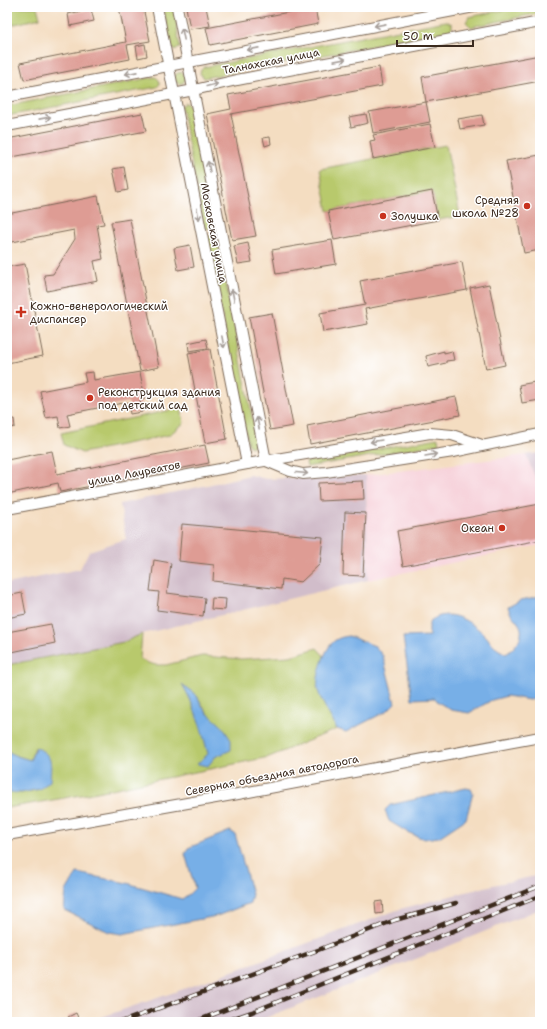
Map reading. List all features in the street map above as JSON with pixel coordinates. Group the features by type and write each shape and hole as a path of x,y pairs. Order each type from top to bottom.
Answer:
{"street":[{"name":"Московская улица","path":"157,7 247,464"},
{"name":"Московская улица","path":"178,7 266,461"},
{"name":"Талнахская улица","path":"7,97 474,7"},
{"name":"Талнахская улица","path":"7,126 540,22"},
{"name":"улица Лауреатов","path":"7,509 247,464 430,433 452,435 482,445"},
{"name":"улица Лауреатов","path":"266,461 290,471 304,474 326,472 403,460 540,434"},
{"name":"Северная объездная автодорога","path":"7,835 238,794 540,737"}],"shaded area":[{"path":"540,453 540,489 526,455"},
{"path":"526,455 540,489 540,545 368,580 366,475"},
{"path":"250,475 266,479 366,475 368,580 142,634 124,642 7,665 7,584 80,569 89,551 126,539 120,504"},
{"path":"540,875 540,909 255,1022 87,1022 178,991 400,909 493,885"}],"green space":[{"path":"7,7 37,7 40,18 7,26"},
{"path":"163,7 174,7 180,48 174,50 171,47"},
{"path":"518,7 540,7 540,13 471,27 466,22 469,17"},
{"path":"446,21 452,24 450,31 204,78 200,74 204,67"},
{"path":"178,73 182,73 184,74 184,82 178,83 175,80 175,76"},
{"path":"154,77 159,80 160,84 157,87 7,116 7,106"},
{"path":"186,103 191,106 215,227 204,229 181,106"},
{"path":"446,145 460,216 438,220 432,191 328,211 320,169"},
{"path":"216,234 257,441 256,445 252,447 248,445 206,237"},
{"path":"181,408 184,423 169,435 82,453 64,445 61,433"},
{"path":"438,438 439,444 307,467 306,462"},
{"path":"142,634 140,659 156,665 166,665 202,656 241,659 290,656 317,648 324,656 317,689 337,729 269,757 87,794 7,808 7,791 21,793 40,789 50,781 35,747 30,760 7,751 7,665 124,642","holes":["183,685 197,696 230,750 215,757 209,754 202,729 190,698"]}],"water":[{"path":"540,596 540,698 529,700 507,696 492,700 469,713 451,710 438,702 435,698 412,699 403,637 429,636 429,622 436,617 451,615 473,625 485,635 494,646 506,654 518,642 521,636 520,627 508,607 521,600"},
{"path":"349,636 375,646 383,656 395,703 387,711 346,732 337,729 321,699 317,685 321,665 329,647 338,639"},
{"path":"182,684 197,696 205,711 222,726 231,740 231,750 215,757 208,766 197,764 208,754 198,718"},
{"path":"36,747 49,757 51,765 50,781 40,789 21,793 8,792 7,751 30,760"},
{"path":"466,788 471,789 473,793 466,819 439,837 424,839 407,832 389,821 385,810 390,805"},
{"path":"230,831 235,834 252,894 250,903 217,916 122,934 109,932 64,910 66,891 77,873 127,883 182,899 195,888 185,854 188,848"}],"building":[{"path":"119,7 143,7 150,41 127,45 130,59 24,80 20,63 126,42"},
{"path":"186,7 206,7 210,26 190,29"},
{"path":"315,7 318,24 210,45 206,28"},
{"path":"317,7 336,7 336,8 318,11"},
{"path":"91,9 94,21 70,26 68,14"},
{"path":"145,44 147,56 138,58 136,46"},
{"path":"540,55 540,81 426,102 422,77"},
{"path":"379,67 382,86 231,114 256,236 232,240 207,114 231,109 228,95"},
{"path":"426,102 430,122 373,133 369,112"},
{"path":"142,113 146,131 7,158 7,139"},
{"path":"366,114 368,123 351,127 349,117"},
{"path":"482,115 484,125 460,129 458,119"},
{"path":"430,124 435,147 373,159 370,141 375,140 373,135"},
{"path":"270,137 271,144 265,146 263,138"},
{"name":"Средняя школа №28","path":"540,155 540,250 524,253 506,161"},
{"path":"124,167 128,190 118,192 113,169"},
{"name":"Золушка","path":"432,191 438,220 334,240 328,211"},
{"path":"98,196 104,224 97,225 103,259 94,261 98,281 47,291 44,275 53,274 75,239 74,230 7,243 7,214"},
{"path":"130,219 159,367 140,371 111,222"},
{"path":"332,240 336,264 276,274 272,250"},
{"path":"248,243 252,262 238,264 234,246"},
{"path":"190,245 194,267 178,270 174,248"},
{"path":"462,262 467,290 365,309 368,324 323,332 320,313 365,305 360,281"},
{"name":"Кожно-венерологический диспансер","path":"25,264 43,356 7,363 7,267"},
{"path":"489,284 505,365 486,369 470,288"},
{"path":"272,313 293,426 270,430 249,317"},
{"path":"206,339 208,348 189,351 188,343"},
{"path":"210,349 227,439 205,443 188,353"},
{"path":"444,351 444,353 452,351 454,360 428,367 426,356"},
{"path":"93,372 94,380 140,372 145,399 140,400 142,412 130,414 128,402 67,414 70,426 60,428 58,416 46,418 40,391 86,382 84,373"},
{"path":"540,381 540,400 522,403 519,385"},
{"path":"456,397 460,415 310,444 307,426"},
{"path":"14,419 15,427 9,428 7,420"},
{"path":"205,445 209,463 60,492 58,483 7,494 7,460 52,451 57,474"},
{"path":"363,481 364,499 319,501 318,483"},
{"path":"540,504 540,540 403,566 397,531"},
{"path":"345,512 366,513 363,576 343,575"},
{"path":"182,524 323,537 320,564 301,582 282,579 281,589 213,581 214,565 179,561"},
{"path":"154,560 171,563 167,593 205,598 203,616 157,610 159,592 150,591"},
{"path":"22,593 26,614 7,618 7,596"},
{"path":"212,598 226,599 225,610 211,609"},
{"path":"51,624 55,643 7,653 7,632"},
{"path":"382,901 383,913 376,914 375,902"},
{"path":"76,1013 80,1022 70,1022 68,1017"}],"railway":[{"path":"194,1022 540,886"},
{"path":"223,1022 252,1012 540,896"},
{"path":"121,1022 318,950 395,920 456,903"}],"place":[{"name":"Средняя школа №28","path":"527,206"},
{"name":"Золушка","path":"383,216"},
{"name":"Кожно-венерологический диспансер","path":"21,312"},
{"name":"Реконструкция здания под детский сад","path":"90,398"},
{"name":"Океан","path":"502,528"}]}
